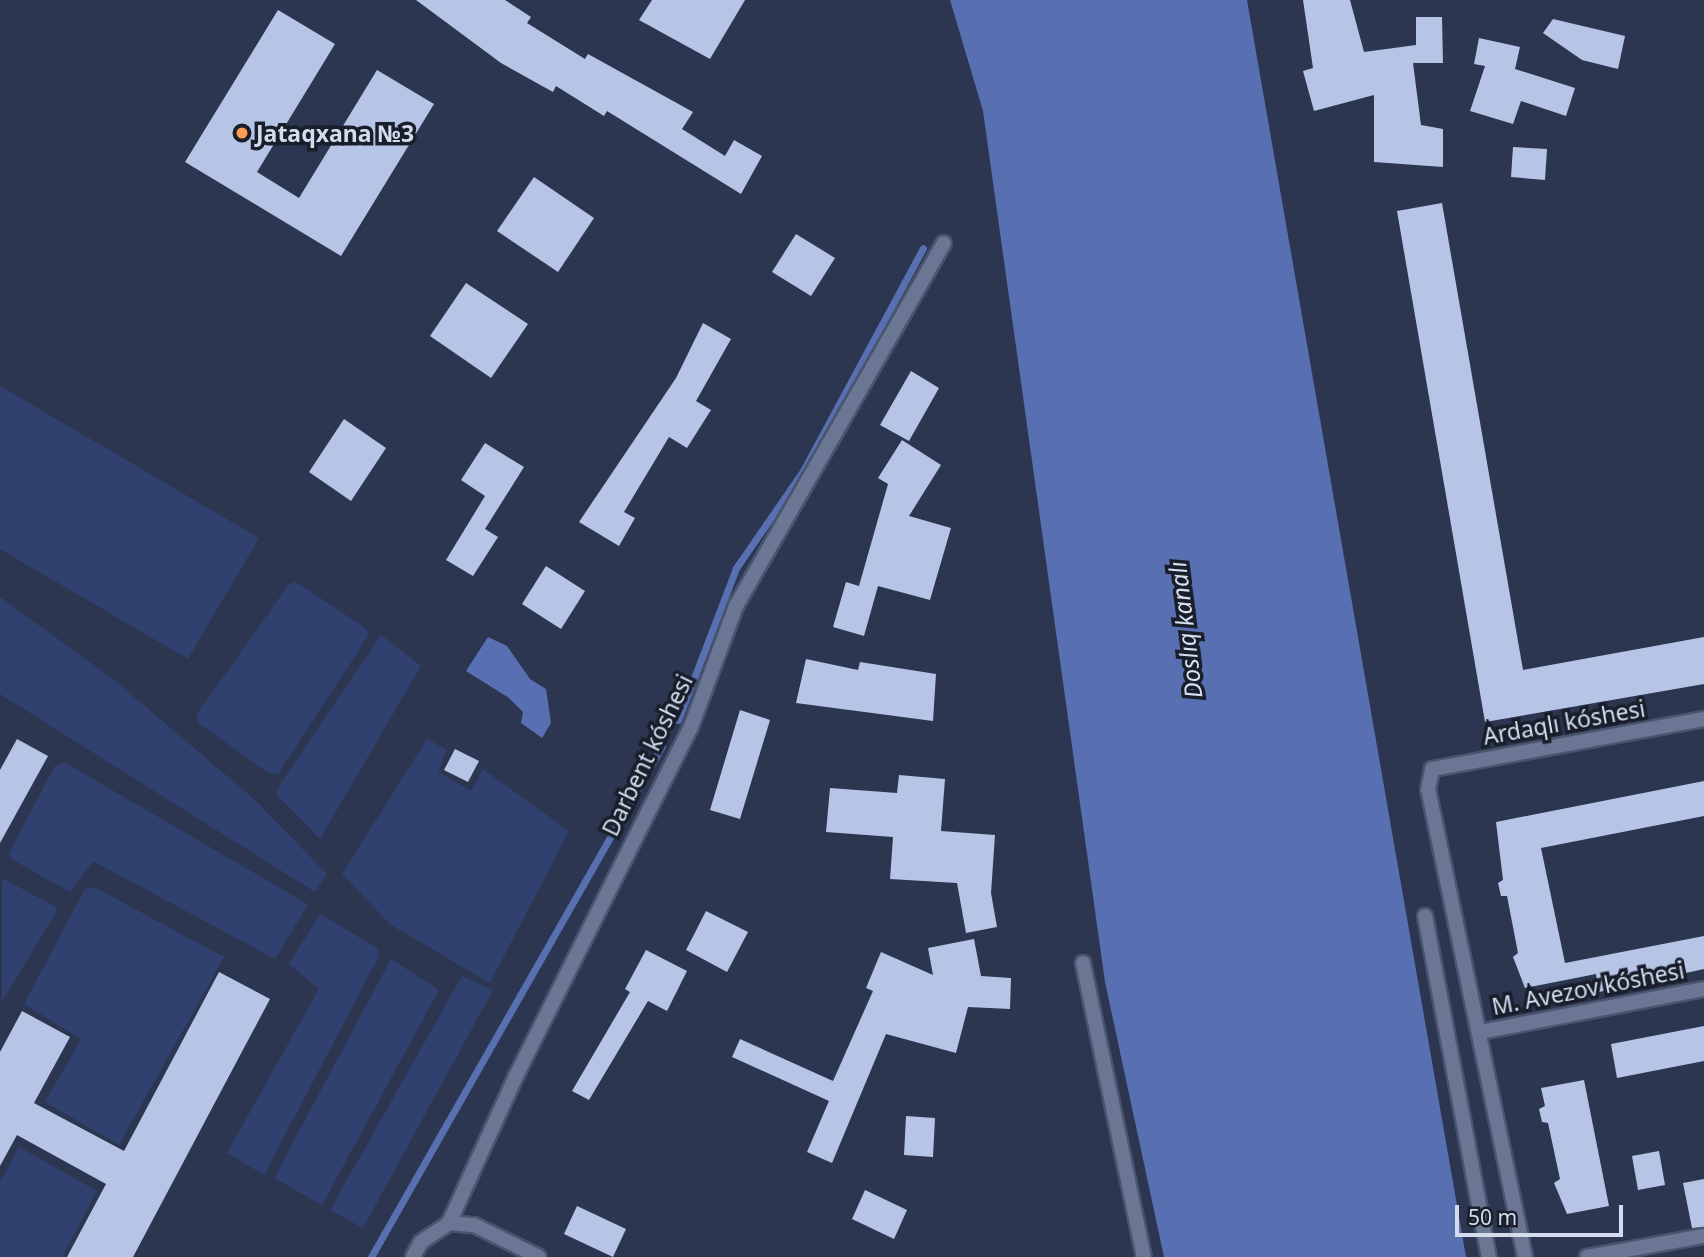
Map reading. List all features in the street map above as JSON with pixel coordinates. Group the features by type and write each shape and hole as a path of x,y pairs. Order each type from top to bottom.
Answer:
{"street":[{"name":"Darbent kóshesi","path":"449,1223 516,1076 691,727 736,606 944,243"},
{"name":"Ardaqlı kóshesi","path":"1480,1032 1428,790 1432,769 1704,719"},
{"path":"1425,916 1489,1257"},
{"path":"1083,963 1144,1257"},
{"name":"M. Avezov kóshesi","path":"1480,1032 1704,989"},
{"path":"1480,1032 1525,1257"},
{"path":"413,1257 421,1242 449,1223 474,1225 539,1257"},
{"path":"1587,1257 1704,1237"}],"shaded area":[{"path":"0,386 259,538 188,659 0,549"},
{"path":"296,582 367,629 368,636 278,774 268,773 197,722 197,714 289,584"},
{"path":"0,597 113,679 255,800 327,874 315,892 0,694"},
{"path":"381,635 421,666 320,839 277,795 279,786"},
{"path":"427,739 447,750 438,772 471,791 483,769 569,831 490,983 391,925 342,874"},
{"path":"64,762 304,902 307,906 275,959 93,861 70,892 13,860 9,854 54,767"},
{"path":"2,878 56,907 56,913 2,1001"},
{"path":"94,887 224,957 119,1145 45,1102 81,1039 24,1004 85,889"},
{"path":"320,914 377,948 379,956 264,1175 227,1153 319,989 289,964"},
{"path":"391,959 439,990 322,1205 274,1178"},
{"path":"462,976 493,990 363,1228 330,1210"},
{"path":"19,1147 97,1191 62,1257 0,1257 0,1182"}],"water":[{"name":"Doslıq kanalı","path":"950,0 1247,0 1466,1257 1164,1257 1105,982 983,111"},
{"path":"488,637 507,646 530,679 546,689 551,723 542,738 521,723 523,712 509,698 466,671"}],"building":[{"path":"416,0 505,0 531,17 527,23 585,59 588,54 693,112 682,129 725,156 734,140 762,156 741,194 607,111 604,116 556,86 553,92 501,63"},
{"path":"652,0 745,0 710,59 639,20"},
{"path":"1303,0 1350,0 1364,52 1416,45 1416,17 1442,17 1443,63 1413,63 1421,125 1443,129 1443,167 1374,162 1374,95 1314,111 1303,71 1313,68"},
{"name":"Jataqxana №3","path":"278,10 335,44 257,172 299,198 377,70 434,104 341,256 185,162"},
{"path":"1553,19 1625,36 1618,69 1582,60 1543,33"},
{"path":"1479,38 1520,47 1515,69 1575,88 1566,116 1521,101 1513,124 1470,111 1485,66 1474,64"},
{"path":"1513,147 1547,149 1545,180 1511,177"},
{"path":"534,177 594,218 558,272 497,231"},
{"path":"1442,203 1523,670 1704,637 1704,684 1485,722 1397,211"},
{"path":"796,234 835,258 811,296 772,272"},
{"path":"466,283 528,324 491,378 430,336"},
{"path":"703,323 731,339 696,401 711,410 687,448 669,437 624,512 635,518 619,546 579,522 676,378"},
{"path":"911,371 939,388 909,441 880,425"},
{"path":"344,419 386,448 351,501 309,472"},
{"path":"902,440 941,465 909,516 951,528 930,600 878,586 864,636 833,627 846,582 859,586 888,484 878,478"},
{"path":"485,443 524,467 485,529 498,537 473,576 446,560 485,496 461,480"},
{"path":"546,566 585,591 561,629 522,604"},
{"path":"806,659 858,670 860,662 936,674 933,721 796,703"},
{"path":"740,710 770,720 740,819 710,810"},
{"path":"17,739 48,756 0,843 0,770"},
{"path":"455,749 479,761 468,782 444,770"},
{"path":"899,775 945,779 941,831 995,835 991,893 997,927 966,933 957,883 890,879 893,837 826,832 830,788 897,793"},
{"path":"1704,781 1704,816 1541,848 1565,963 1704,936 1704,969 1599,992 1596,974 1525,988 1513,957 1518,953 1507,896 1501,896 1498,883 1503,880 1496,822"},
{"path":"706,911 748,932 727,972 686,950"},
{"path":"974,939 981,976 1011,978 1010,1009 968,1007 956,1053 886,1034 832,1163 807,1152 829,1101 732,1057 740,1039 833,1081 873,991 866,988 881,952 933,975 928,948"},
{"path":"646,950 687,971 667,1011 648,1001 589,1100 572,1091 630,992 625,989"},
{"path":"219,972 270,999 133,1257 67,1257 106,1184 17,1135 0,1166 0,1052 22,1011 70,1037 34,1103 124,1151"},
{"path":"1704,1026 1704,1061 1617,1078 1611,1044"},
{"path":"1584,1080 1609,1206 1567,1214 1554,1183 1560,1179 1548,1123 1542,1122 1539,1109 1545,1106 1541,1088"},
{"path":"906,1116 935,1118 933,1157 904,1155"},
{"path":"1659,1151 1665,1185 1638,1190 1632,1156"},
{"path":"1704,1179 1704,1227 1692,1228 1683,1183"},
{"path":"865,1190 907,1210 894,1239 852,1219"},
{"path":"577,1206 626,1229 613,1257 564,1234"}],"waterway":[{"path":"678,720 736,568 803,471 923,248"},
{"path":"371,1257 662,746"}],"place":[{"name":"Jataqxana №3","path":"242,133"}]}
